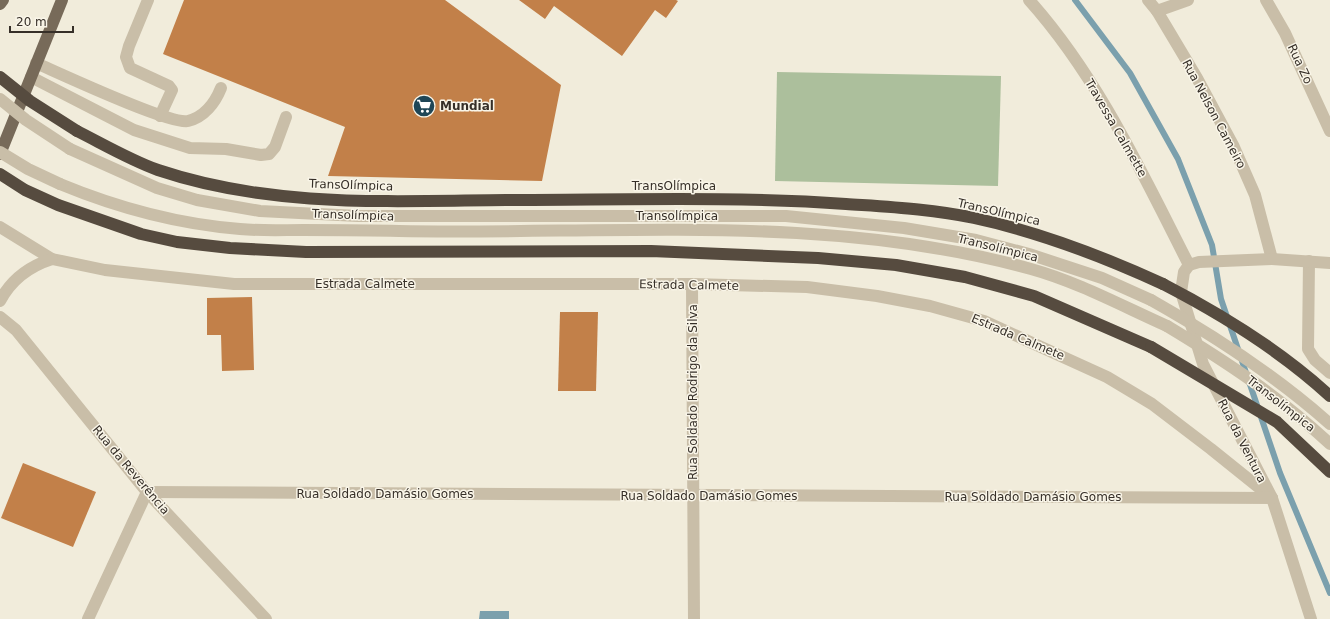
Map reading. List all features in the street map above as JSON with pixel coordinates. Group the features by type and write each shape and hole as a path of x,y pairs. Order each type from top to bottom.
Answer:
{"highway":[{"name":"TransOlímpica","path":"0,77 30,102 77,131 157,169 201,181 272,196 346,201 782,199 899,207 973,218 1030,232 1109,259 1163,284 1196,301 1257,338 1330,396"},
{"name":"TransOlímpica","path":"0,174 25,190 58,205 141,234 177,242 230,248 306,252 651,251 818,258 896,265 966,277 1034,296 1151,347 1277,422 1330,472"}],"main road":[{"path":"0,153 62,0"}],"street":[{"path":"148,0 126,57 130,68 169,86 172,90 160,116"},
{"name":"Travessa Calmette","path":"1029,0 1043,15 1081,68 1120,131 1194,263"},
{"name":"Rua Nelson Cameiro","path":"1148,0 1157,11 1197,78 1234,145 1255,195 1272,259"},
{"path":"1157,11 1188,0"},
{"name":"Rua Zo","path":"1266,0 1285,33 1330,131"},
{"path":"36,63 160,116 186,122 198,117 212,105 221,88"},
{"path":"31,77 134,130 190,148 226,149 269,154 275,147 286,117"},
{"name":"Transolímpica","path":"0,99 26,120 70,149 118,172 164,190 197,200 260,211 358,216 786,216 904,228 976,240 1029,254 1102,278 1151,300 1196,326 1254,363 1301,398 1330,424"},
{"name":"Transolímpica","path":"0,153 28,170 98,200 146,214 192,223 242,230 453,232 674,230 772,231 836,236 961,253 1033,270 1091,291 1167,326 1228,363 1277,398 1330,444"},
{"name":"Estrada Calmete","path":"0,227 52,259 106,270 234,284 692,284 823,289 877,296 930,306 984,320 1107,377 1152,404 1272,498"},
{"path":"0,301 5,292 20,275 40,263 52,259"},
{"path":"1194,263 1228,260 1272,259 1330,263"},
{"path":"1309,261 1308,349 1315,360 1330,373"},
{"name":"Rua da Ventura","path":"1194,263 1184,272 1181,292 1203,364 1272,498 1311,619"},
{"name":"Rua Soldado Rodrigo da Silva","path":"692,284 694,619"},
{"name":"Rua da Reverência","path":"0,317 16,330 147,492 266,619"},
{"path":"88,619 147,492"},
{"name":"Rua Soldado Damásio Gomes","path":"147,492 1272,498"}],"green space":[{"path":"777,72 1001,76 998,186 775,181"}],"water":[{"path":"480,611 509,611 509,619 479,619"}],"building":[{"name":"Mundial","path":"184,0 445,0 561,85 542,181 328,176 345,127 163,54"},
{"path":"519,0 678,1 666,18 655,10 622,56 554,6 545,19"},
{"path":"252,297 254,370 222,371 221,335 207,335 207,298"},
{"path":"560,312 598,312 596,391 558,391"},
{"path":"23,463 96,492 73,547 1,518"}],"waterway":[{"path":"1075,0 1130,73 1178,159 1212,245 1221,299 1280,473 1330,593"}],"place":[{"name":"Mundial","path":"424,106"}]}
